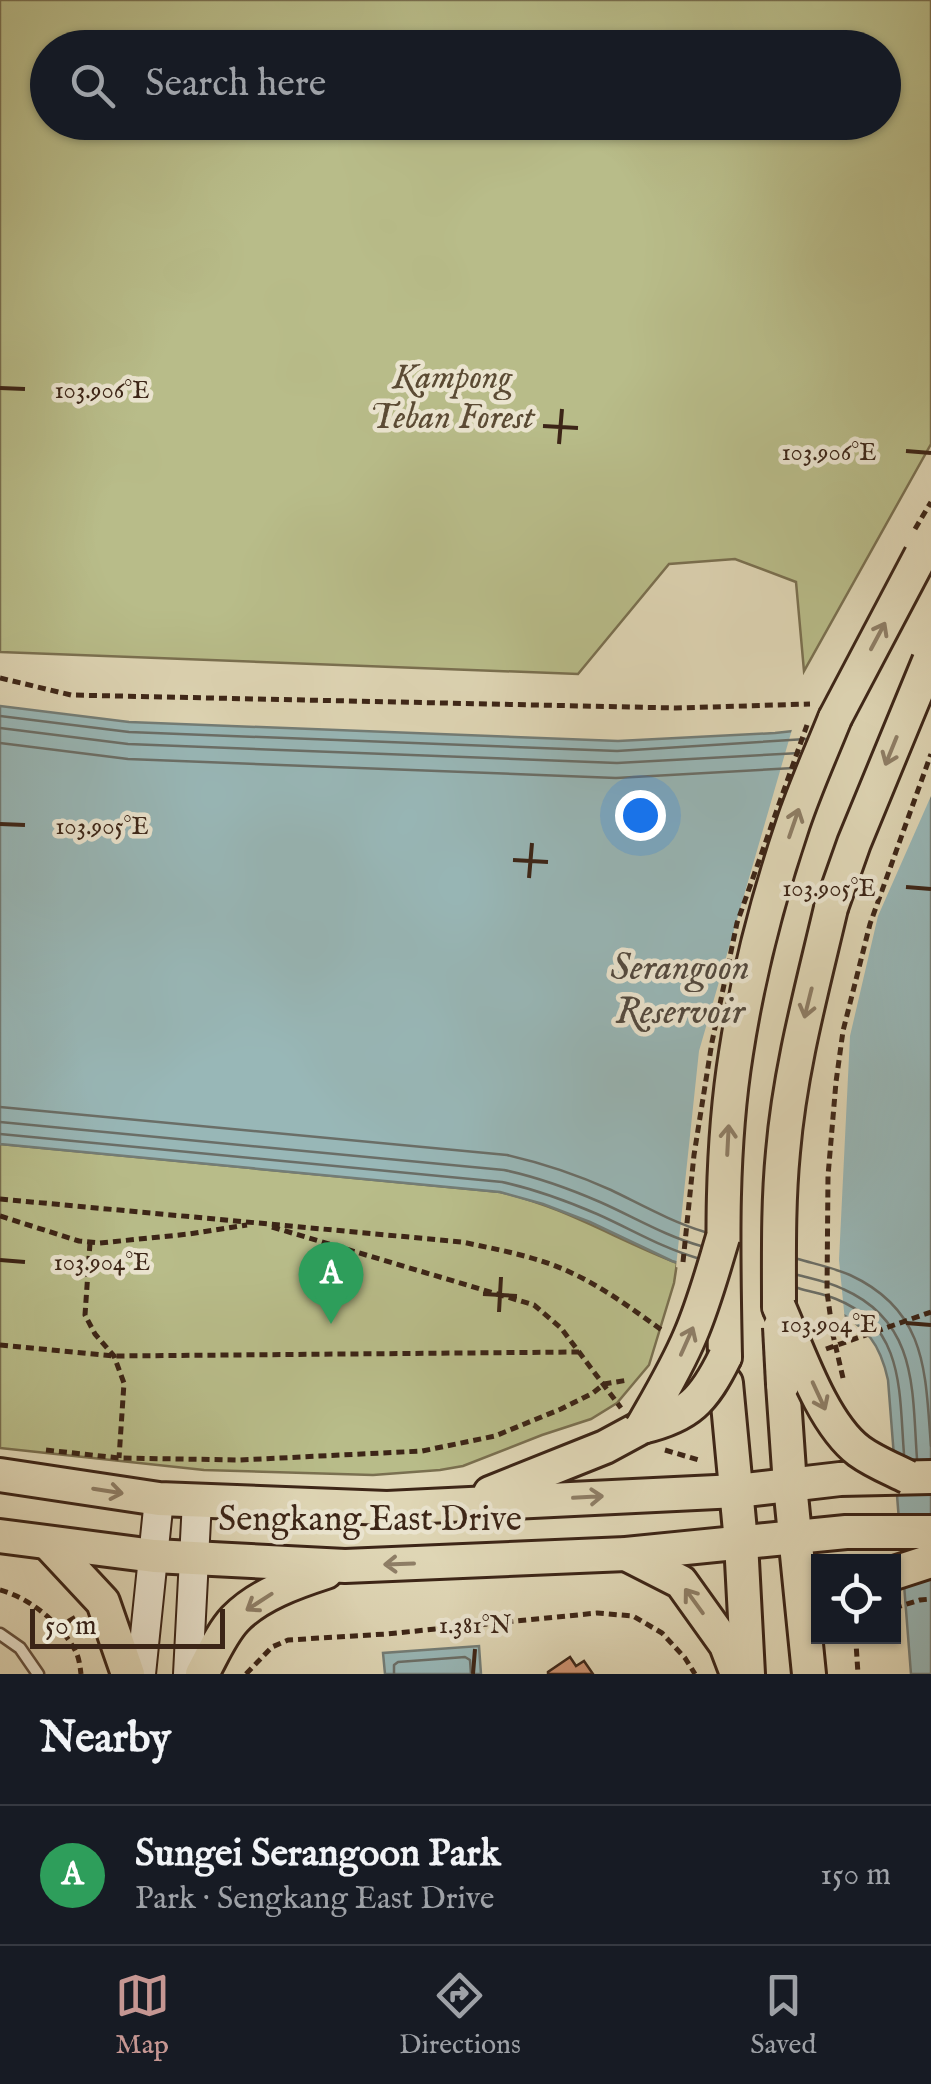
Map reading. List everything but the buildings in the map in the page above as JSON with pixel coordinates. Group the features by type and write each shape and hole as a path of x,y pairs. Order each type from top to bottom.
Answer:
{"main road":[{"path":"748,1674 725,1370 723,1237 735,1056 750,971 793,824 835,718 922,541"},
{"path":"812,1657 795,1536 783,1384 778,1252 783,1150 801,1033 831,908 931,656"},
{"path":"642,1427 690,1337 723,1237"},
{"path":"779,1307 824,1408 848,1442 862,1454 920,1477"},
{"path":"456,1506 606,1447 642,1427 668,1421 693,1406 725,1370"},
{"name":"Sengkang East Drive","path":"0,1476 159,1498 387,1508 920,1477"},
{"path":"140,1674 159,1498"},
{"path":"188,1674 197,1501"},
{"name":"Sengkang East Drive","path":"0,1536 154,1556 344,1566 626,1554 846,1532 931,1532"},
{"path":"48,1543 103,1602 128,1674"},
{"path":"626,1554 680,1582 726,1645 737,1674"},
{"path":"901,1571 931,1561"},
{"path":"202,1674 238,1616 285,1586 344,1566"}],"lane":[{"path":"0,1634 20,1648 38,1674"}],"path":[{"path":"922,541 931,502"},
{"path":"0,678 71,695 676,708 816,703 737,923 694,1155 682,1271"},
{"path":"844,1382 827,1292 828,1176 836,1082 844,1030 870,924 931,754"},
{"path":"0,1199 462,1242 521,1255 577,1275 668,1334"},
{"path":"0,1216 66,1238 114,1243 257,1223 534,1306 561,1328 604,1384"},
{"path":"90,1242 85,1316 114,1356 125,1392 118,1458"},
{"path":"812,1353 931,1312"},
{"path":"0,1345 114,1356 579,1352"},
{"path":"41,1449 118,1458 240,1460 422,1451 495,1436 561,1409 604,1384 638,1375"},
{"path":"0,1590 49,1617 76,1652 81,1674"},
{"path":"901,1606 931,1599"},
{"path":"246,1674 272,1647 288,1640 597,1613 633,1616 662,1633 695,1674"},
{"path":"856,1644 858,1674"}],"green space":[{"name":"Kampong Teban Forest","path":"0,0 931,0 931,444 804,671 796,582 735,559 669,564 578,674 0,652"},
{"path":"0,1144 500,1192 568,1215 677,1263 674,1283 649,1365 617,1403 591,1419 463,1466 373,1475 204,1470 0,1448"}],"water":[{"name":"Serangoon Reservoir","path":"0,706 129,722 618,741 775,733 931,716 931,1674 911,1674 885,1367 870,1338 834,1309 672,1261 590,1222 500,1192 0,1144"},
{"path":"479,1646 481,1674 385,1674 383,1653"}],"pier":[{"path":"931,711 931,796 878,916 850,1036 839,1260 845,1321 676,1267 699,1051 793,726"}],"place":[{"name":"Sungei Serangoon Park","path":"331,1324"}]}
